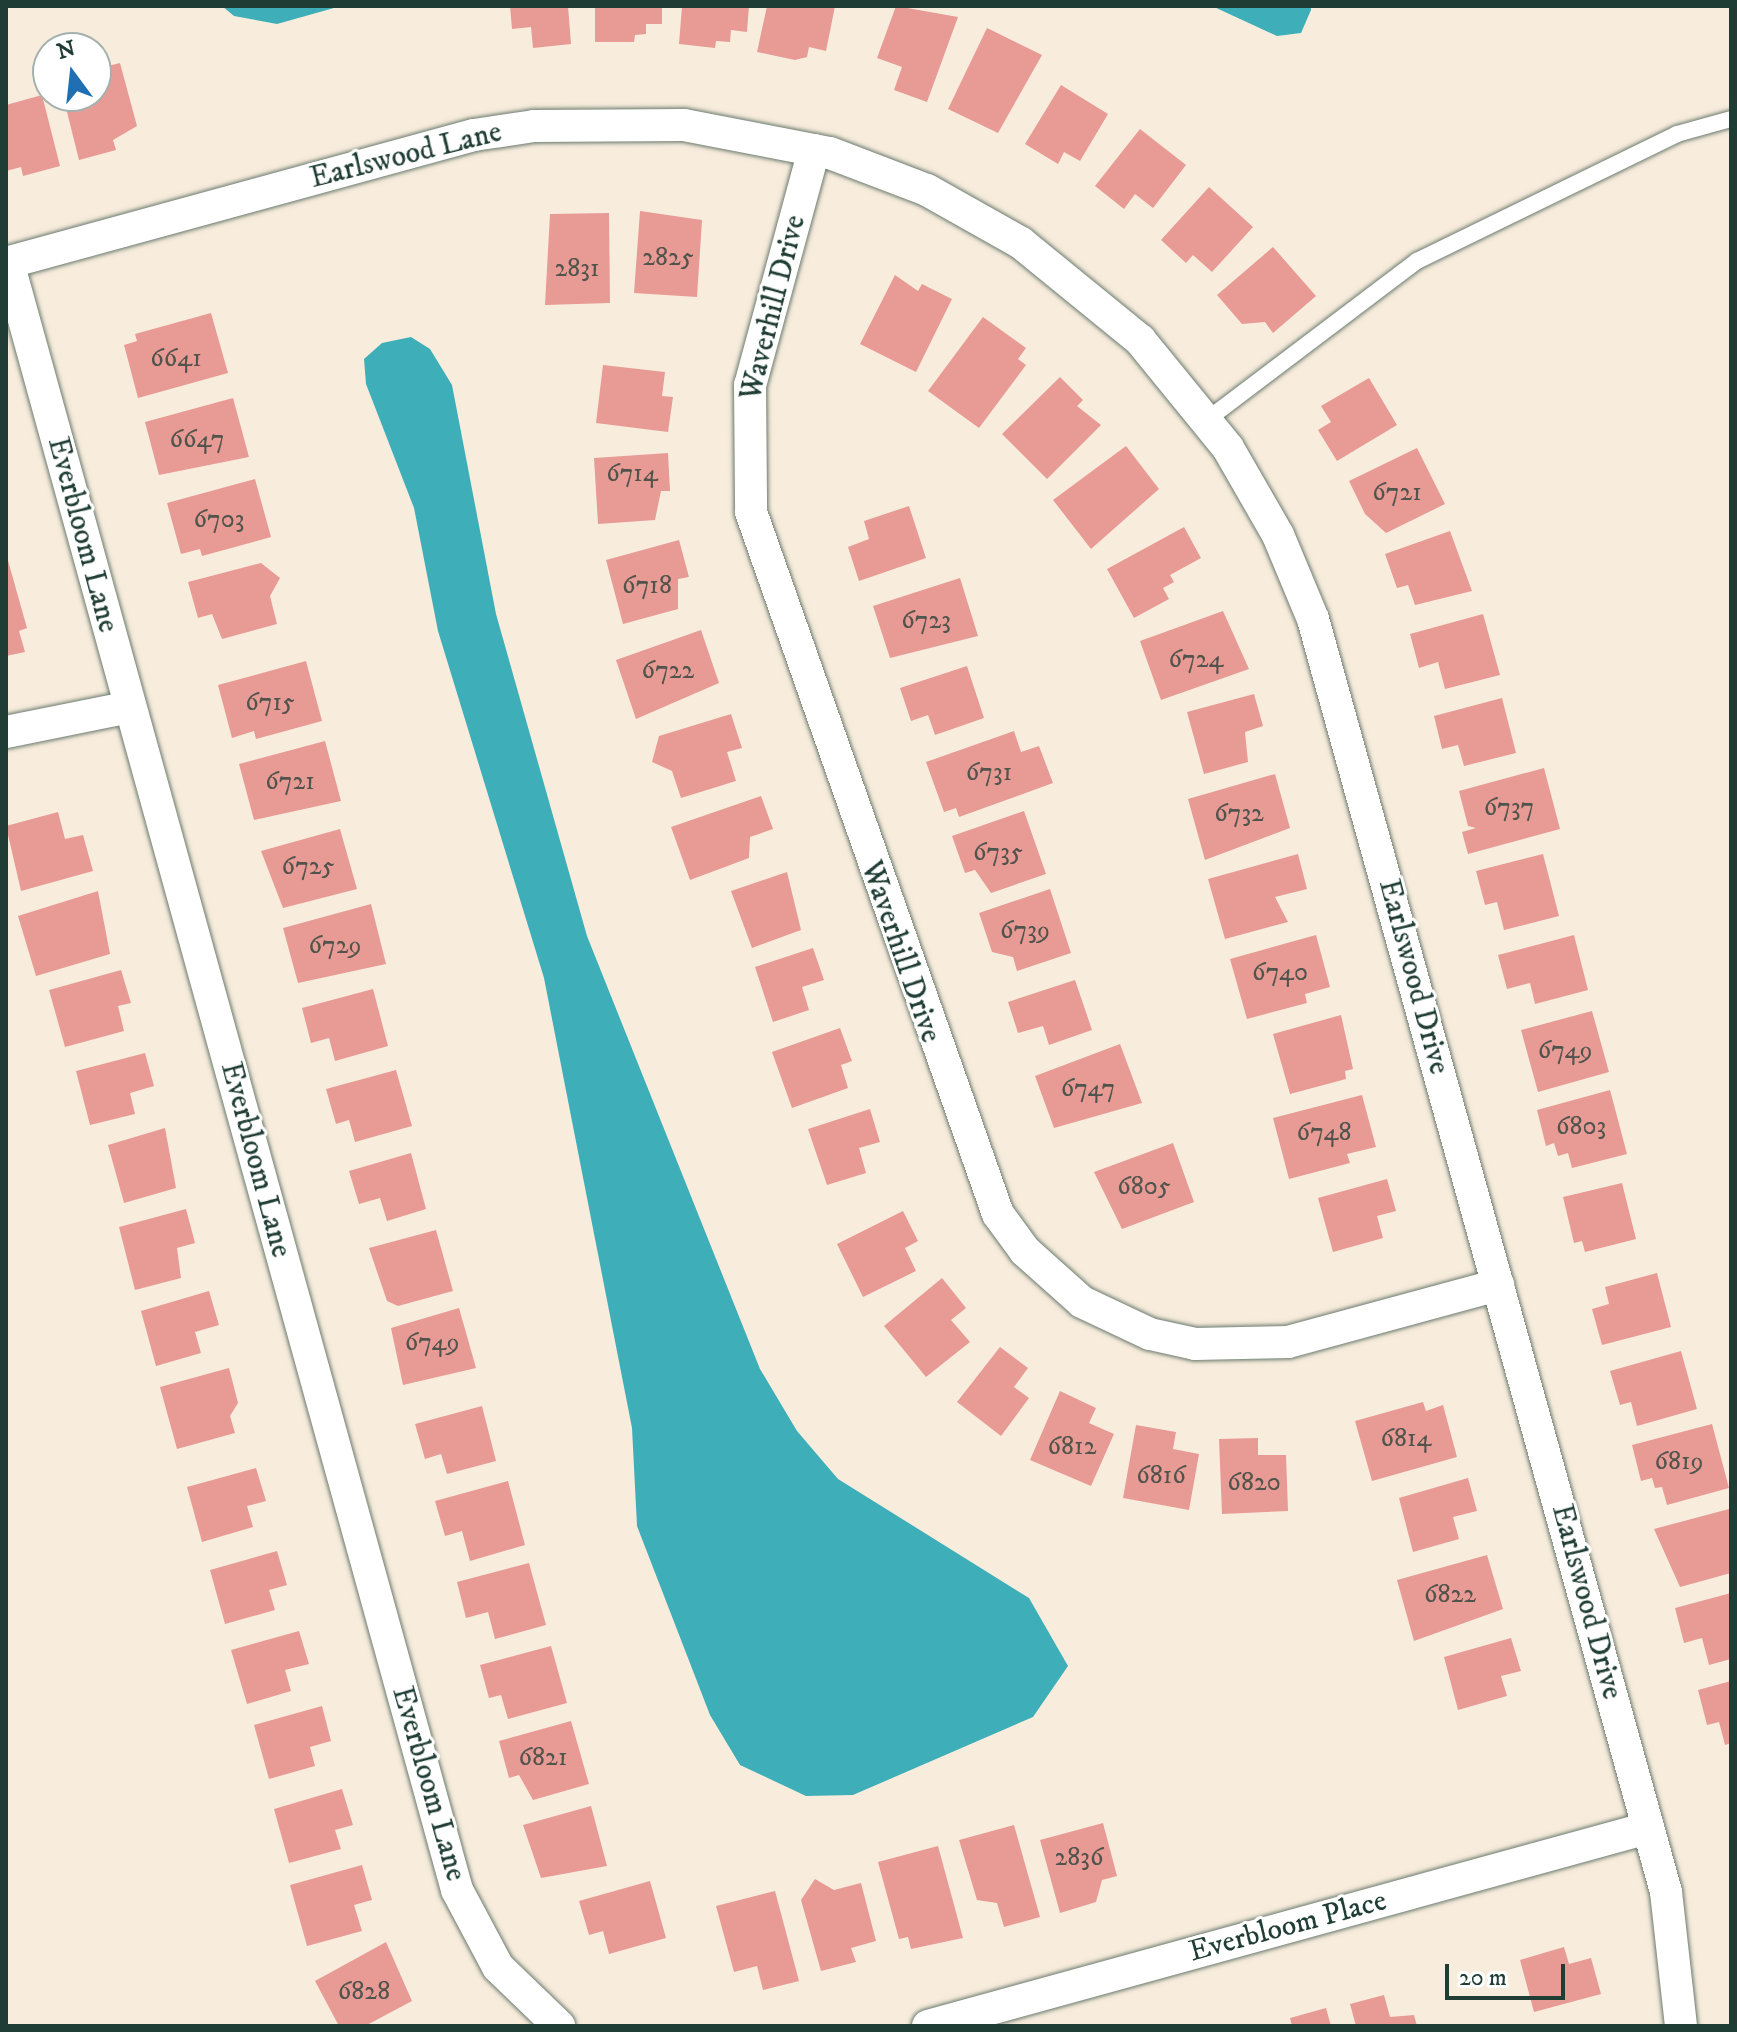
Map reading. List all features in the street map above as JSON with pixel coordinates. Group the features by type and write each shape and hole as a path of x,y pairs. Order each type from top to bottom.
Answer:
{"street":[{"name":"Earlswood Lane","path":"7,263 474,135 534,126 684,125 814,150"},
{"name":"Earlswood Drive","path":"814,150 927,190 1021,243 1115,315 1208,419 1259,497 1313,619 1648,1828 1676,1946 1681,2026"},
{"name":"Waverhill Drive","path":"814,150 750,385 751,512 998,1214 1025,1251 1082,1302 1150,1334 1195,1344 1288,1342 1498,1285"},
{"name":"Everbloom Lane","path":"7,263 457,1890 498,1967 559,2026"},
{"path":"6,732 130,707"},
{"name":"Everbloom Place","path":"928,2026 1648,1828"}],"lane":[{"path":"1208,419 1417,261 1663,140 1731,119"}],"water":[{"path":"222,6 341,6 277,24 234,16"},
{"path":"1212,6 1311,6 1311,10 1301,33 1277,36"},
{"path":"411,337 430,349 452,385 496,614 587,936 760,1369 797,1431 838,1479 1029,1598 1068,1666 1033,1717 853,1795 806,1796 740,1765 710,1715 637,1526 632,1428 544,978 438,631 414,508 366,384 364,359 382,343"}],"building":[{"path":"510,6 568,6 571,44 533,48 531,27 512,29"},
{"path":"595,6 662,6 662,24 646,24 646,34 635,35 634,42 595,42"},
{"path":"682,6 749,6 747,32 731,30 730,42 716,41 715,48 679,44"},
{"path":"767,6 835,6 826,51 809,47 807,57 795,60 757,52"},
{"path":"896,6 958,17 927,102 894,90 902,67 877,58"},
{"path":"987,28 1042,55 998,133 948,109"},
{"path":"120,63 137,126 113,140 116,150 79,160 67,112 112,112 112,65"},
{"path":"1061,85 1108,114 1080,161 1064,152 1058,164 1025,144"},
{"path":"32,98 32,112 46,112 60,166 23,176 21,167 6,171 6,105"},
{"path":"1140,129 1186,165 1153,208 1135,194 1124,209 1095,186"},
{"path":"1209,187 1253,227 1212,272 1193,255 1186,263 1161,240"},
{"path":"640,211 702,220 697,297 634,293"},
{"path":"609,213 610,303 545,305 550,214"},
{"path":"1273,247 1316,296 1273,333 1265,322 1242,324 1217,295"},
{"path":"895,275 918,291 922,284 952,299 916,372 860,344"},
{"path":"211,313 228,373 138,398 124,345 137,341 135,334"},
{"path":"983,317 1026,348 1018,359 1026,365 979,428 928,391"},
{"path":"603,365 665,372 662,396 673,397 668,432 596,423"},
{"path":"1060,377 1083,400 1077,406 1101,425 1047,479 1002,434"},
{"path":"1369,378 1397,425 1337,461 1318,430 1331,422 1321,406"},
{"path":"233,398 249,457 159,475 145,422"},
{"path":"1126,446 1159,489 1091,549 1053,500"},
{"path":"1417,448 1445,504 1386,533 1365,514 1349,481"},
{"path":"668,453 670,491 661,491 655,520 598,524 594,458"},
{"path":"255,479 271,537 202,556 200,549 181,554 167,503"},
{"path":"909,506 926,558 859,581 848,547 869,539 864,521"},
{"path":"1184,527 1201,558 1170,575 1174,582 1163,588 1169,599 1134,618 1107,569"},
{"path":"1450,531 1472,591 1415,605 1408,585 1397,588 1385,554"},
{"path":"679,540 689,577 678,579 678,609 623,624 606,560"},
{"path":"7,557 27,628 19,631 25,652 6,656"},
{"path":"261,563 280,578 270,596 277,624 222,639 212,614 198,618 188,582"},
{"path":"960,578 978,636 890,658 873,606"},
{"path":"1223,611 1249,669 1161,700 1140,641"},
{"path":"1483,614 1500,675 1445,689 1438,662 1419,668 1410,634"},
{"path":"701,630 719,683 636,719 616,660"},
{"path":"306,661 322,721 256,739 254,731 232,738 218,685"},
{"path":"967,666 984,718 935,735 928,715 911,721 900,688"},
{"path":"1254,694 1263,726 1245,732 1248,762 1204,774 1187,712"},
{"path":"1502,698 1516,753 1464,766 1458,745 1442,749 1434,716"},
{"path":"731,714 742,748 727,752 736,781 681,798 672,771 652,762 659,736"},
{"path":"1014,731 1021,752 1039,746 1053,783 959,817 956,808 944,812 926,762"},
{"path":"325,741 341,801 254,820 239,764"},
{"path":"1544,768 1560,829 1468,854 1462,832 1476,828 1468,826 1459,791"},
{"path":"1275,774 1290,828 1205,860 1188,799"},
{"path":"761,796 773,829 750,837 749,858 690,880 671,827"},
{"path":"1024,811 1046,874 991,893 975,870 965,873 952,836"},
{"path":"58,812 65,839 83,835 93,871 21,891 6,826"},
{"path":"340,829 357,889 283,908 261,851"},
{"path":"1298,854 1307,889 1275,897 1288,922 1225,939 1208,879"},
{"path":"1543,854 1559,916 1504,930 1497,902 1485,905 1476,871"},
{"path":"787,872 801,930 752,948 731,891"},
{"path":"1050,889 1071,953 1017,971 1013,957 992,952 979,913"},
{"path":"98,891 110,954 36,976 18,916"},
{"path":"371,904 386,964 298,983 283,928"},
{"path":"1316,935 1330,987 1305,994 1307,1003 1247,1019 1230,959"},
{"path":"1574,935 1588,990 1535,1004 1530,983 1507,989 1498,955"},
{"path":"813,948 824,980 802,987 809,1010 773,1022 755,967"},
{"path":"121,970 131,1003 118,1006 124,1031 65,1047 49,990"},
{"path":"1075,980 1092,1030 1049,1045 1043,1026 1018,1033 1008,1002"},
{"path":"373,989 388,1046 335,1061 329,1038 311,1043 302,1008"},
{"path":"1592,1011 1609,1072 1538,1092 1521,1030"},
{"path":"1341,1015 1353,1069 1345,1071 1346,1079 1290,1094 1273,1034"},
{"path":"840,1028 852,1061 841,1065 848,1088 792,1108 772,1052"},
{"path":"1120,1044 1142,1103 1054,1128 1035,1076"},
{"path":"145,1053 154,1086 130,1093 135,1114 90,1125 76,1071"},
{"path":"396,1070 412,1126 355,1142 349,1120 336,1124 326,1089"},
{"path":"1610,1090 1627,1154 1572,1168 1568,1153 1558,1156 1554,1143 1546,1146 1537,1110"},
{"path":"1362,1095 1376,1147 1347,1154 1350,1163 1289,1179 1273,1118"},
{"path":"870,1109 880,1142 859,1148 866,1173 827,1185 808,1129"},
{"path":"165,1128 176,1188 124,1203 108,1145"},
{"path":"1173,1143 1194,1202 1122,1229 1094,1172"},
{"path":"411,1153 426,1209 387,1221 380,1198 359,1204 349,1171"},
{"path":"1387,1179 1396,1211 1377,1216 1383,1238 1333,1252 1318,1198"},
{"path":"1622,1183 1636,1239 1585,1252 1582,1241 1574,1243 1563,1197"},
{"path":"186,1209 195,1243 177,1248 181,1278 135,1290 119,1227"},
{"path":"903,1211 918,1241 905,1248 916,1271 863,1297 837,1244"},
{"path":"436,1230 453,1291 398,1306 387,1301 369,1248"},
{"path":"1657,1273 1671,1327 1602,1345 1592,1309 1609,1304 1605,1287"},
{"path":"942,1278 966,1308 951,1320 970,1342 926,1377 884,1326"},
{"path":"209,1291 219,1325 195,1332 201,1353 156,1366 141,1311"},
{"path":"459,1308 476,1368 403,1385 391,1328"},
{"path":"1000,1347 1028,1368 1014,1387 1029,1398 1001,1436 957,1402"},
{"path":"1681,1351 1697,1409 1637,1426 1631,1402 1620,1405 1610,1371"},
{"path":"229,1368 238,1403 230,1416 235,1433 177,1449 160,1387"},
{"path":"1060,1391 1096,1408 1089,1423 1114,1434 1091,1486 1030,1460"},
{"path":"1423,1402 1426,1411 1443,1405 1457,1457 1372,1481 1355,1421"},
{"path":"482,1406 496,1461 447,1474 441,1454 425,1459 415,1424"},
{"path":"1712,1424 1729,1488 1667,1505 1662,1487 1655,1488 1652,1478 1641,1481 1632,1445"},
{"path":"1136,1425 1176,1432 1173,1449 1199,1454 1189,1510 1123,1498"},
{"path":"1258,1438 1258,1455 1286,1455 1288,1511 1222,1514 1219,1439"},
{"path":"256,1468 266,1501 247,1506 253,1527 202,1542 187,1487"},
{"path":"1468,1478 1477,1511 1453,1517 1459,1539 1413,1552 1399,1498"},
{"path":"508,1481 525,1545 470,1561 462,1531 445,1536 435,1501"},
{"path":"1729,1509 1731,1573 1680,1587 1654,1529"},
{"path":"277,1551 287,1585 269,1590 275,1610 225,1624 210,1570"},
{"path":"1487,1555 1503,1609 1414,1641 1397,1580"},
{"path":"529,1563 546,1625 495,1639 488,1612 466,1618 457,1582"},
{"path":"1731,1593 1731,1659 1709,1665 1702,1638 1684,1643 1675,1608"},
{"path":"299,1631 309,1664 285,1670 291,1691 247,1704 231,1650"},
{"path":"1511,1638 1521,1671 1501,1676 1507,1696 1458,1710 1444,1657"},
{"path":"551,1646 567,1703 508,1719 501,1695 489,1698 480,1665"},
{"path":"1731,1681 1731,1743 1725,1745 1719,1722 1707,1725 1698,1690"},
{"path":"322,1706 331,1741 310,1747 315,1766 269,1779 254,1725"},
{"path":"571,1721 589,1784 533,1800 519,1775 509,1778 499,1741"},
{"path":"342,1789 353,1825 335,1830 341,1849 289,1863 274,1809"},
{"path":"591,1806 607,1866 541,1878 523,1825"},
{"path":"1103,1823 1117,1876 1102,1880 1096,1902 1060,1913 1040,1840"},
{"path":"1014,1825 1040,1917 1004,1927 997,1903 977,1900 959,1840"},
{"path":"938,1846 963,1938 911,1949 908,1937 899,1939 878,1862"},
{"path":"362,1865 372,1900 354,1905 362,1931 307,1946 290,1885"},
{"path":"815,1879 834,1890 861,1883 876,1941 851,1948 856,1962 821,1971 801,1900"},
{"path":"650,1881 666,1938 609,1954 603,1931 589,1935 579,1901"},
{"path":"775,1891 799,1981 763,1990 757,1966 734,1972 716,1906"},
{"path":"386,1942 412,2001 365,2026 339,2026 315,1981"},
{"path":"1564,1947 1569,1964 1591,1958 1601,1994 1534,2012 1520,1960"},
{"path":"1384,1995 1390,2017 1414,2015 1417,2026 1356,2026 1350,2004"},
{"path":"1326,2008 1331,2026 1292,2026 1290,2018"}]}
